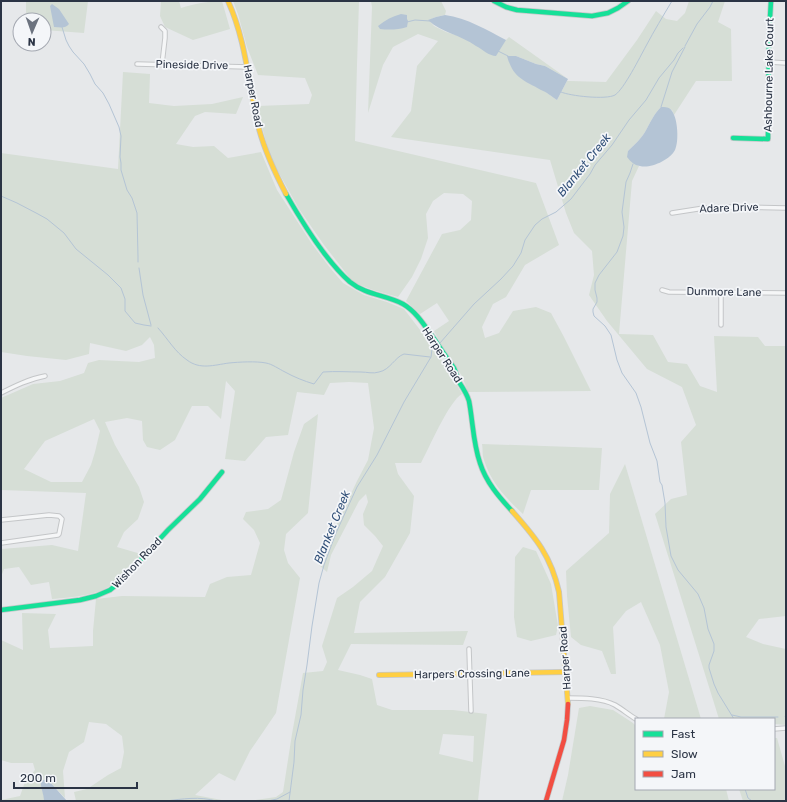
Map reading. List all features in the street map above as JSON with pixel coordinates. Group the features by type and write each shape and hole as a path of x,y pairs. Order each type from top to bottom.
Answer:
{"street":[{"name":"Harper Road","path":"228,1 238,26 264,145 285,192 309,230 336,267 346,278 365,292 402,304 418,318 455,371 468,398 475,446 484,474 490,485 501,499 542,547 556,574 561,604 568,698 564,740 546,801"},
{"path":"494,1 506,7 517,10 596,16 616,10 628,1"},
{"name":"Ashbourne Lake Court","path":"734,138 768,139 771,1"},
{"path":"161,26 165,31 162,64"},
{"path":"769,62 786,63"},
{"name":"Pineside Drive","path":"137,64 248,67"},
{"name":"Adare Drive","path":"672,212 729,207 786,208"},
{"name":"Dunmore Lane","path":"662,290 669,292 786,293"},
{"path":"721,292 721,325"},
{"path":"1,393 25,382 45,376"},
{"name":"Wishon Road","path":"1,610 80,600 96,596 110,590 121,581 168,530 200,499 222,472"},
{"path":"1,520 49,515 59,516 62,520 58,535 1,543"},
{"path":"469,649 471,711"},
{"name":"Harpers Crossing Lane","path":"379,675 566,672"},
{"path":"568,698 598,700 613,704 635,718"},
{"path":"775,729 786,728"}],"shaded area":[{"path":"26,1 88,1 84,33 52,31 52,12 26,12"},
{"path":"161,1 179,1 181,8 201,3 222,1 230,29 193,40 165,27 160,16"},
{"path":"233,1 359,1 355,141 536,183 559,245 525,265 506,297 493,304 482,327 485,338 499,333 513,311 536,307 551,313 591,391 468,392 462,376 443,348 434,331 449,321 437,303 420,314 406,301 442,234 460,230 471,220 472,201 463,194 444,193 433,201 426,214 428,238 421,259 412,277 398,297 373,290 353,282 324,245 299,209 275,166 268,149 260,119 258,106 309,104 312,95 305,78 258,75 247,47"},
{"path":"371,1 441,1 446,11 445,15 429,20 434,26 462,37 474,44 506,40 509,37 568,79 545,66 516,56 510,64 523,80 543,90 557,100 567,81 606,82 656,11 666,19 677,21 685,13 689,1 725,1 718,22 731,29 732,81 696,81 674,115 672,110 661,107 642,137 628,151 633,163 639,166 632,181 619,334 653,335 668,362 687,364 700,386 717,392 714,336 758,337 765,346 786,346 786,616 759,619 746,637 763,644 786,649 786,725 775,724 775,718 719,718 655,514 671,499 687,495 681,442 696,425 682,387 647,369 607,321 589,295 594,275 592,251 574,233 566,213 550,160 391,137 411,111 417,66 438,41 418,34 393,47 383,65 368,113"},
{"path":"123,72 150,74 149,103 174,106 212,104 243,97 236,114 205,112 195,116 176,144 193,147 214,146 228,158 261,152 277,190 312,244 331,269 343,283 364,295 404,309 427,339 462,394 457,398 445,415 421,463 395,463 398,474 414,496 410,533 385,577 360,602 354,633 468,631 463,645 351,644 338,670 372,679 377,705 392,710 453,710 487,714 478,801 249,801 276,797 283,792 303,673 323,671 327,662 322,646 337,598 372,571 383,546 364,525 363,514 368,502 366,494 359,501 331,555 327,572 319,565 327,545 368,460 374,428 368,383 330,383 324,395 297,392 288,435 266,437 245,461 225,459 235,391 226,381 221,419 208,406 192,406 175,440 160,450 147,447 143,440 142,421 127,418 105,422 115,445 139,487 144,502 138,519 124,532 117,547 141,554 109,587 94,593 77,596 52,599 49,582 31,585 19,567 4,569 1,577 1,549 52,545 78,551 86,493 1,490 1,398 33,384 60,381 84,373 88,363 99,360 139,362 155,358 154,345 150,337 142,345 126,351 90,343 89,354 66,360 1,352 1,153 118,169","holes":["94,419 100,431 91,465 82,482 51,482 24,469 45,441","443,734 474,736 473,762 439,754"]},
{"path":"318,414 308,513 286,534 284,550 288,563 300,578 276,713 250,751 235,781 219,773 195,795 227,801 76,801 74,792 87,789 121,768 124,752 122,736 106,724 89,722 84,742 69,752 63,771 65,798 50,782 41,784 44,801 1,801 20,796 25,782 35,770 33,763 11,763 1,760 1,640 23,650 22,613 56,614 48,630 50,648 93,646 96,599 122,596 205,597 210,584 227,577 251,575 260,543 254,530 243,519 246,512 268,509 281,500 294,452 304,424"},
{"path":"482,444 602,448 599,490 531,490 523,514 505,496 495,483 483,458"},
{"path":"625,464 701,718 664,718 669,692 660,645 641,602 626,611 613,627 616,674 611,674 602,651 581,645 571,637 566,571 609,533 610,494"},
{"path":"523,547 536,551 551,584 558,626 556,635 531,641 517,637 514,617 515,557"},
{"path":"590,706 613,710 635,725 635,790 726,790 729,801 562,801 568,775 579,708"},
{"path":"775,738 777,738 785,766 786,801 743,801 739,790 775,790"}],"water":[{"path":"52,4 59,9 69,24 66,27 54,27 50,6"},
{"path":"401,14 407,15 407,27 386,30 380,29 378,26 389,18"},
{"path":"445,15 461,19 484,28 506,40 496,56 491,55 470,42 439,28 428,20"},
{"path":"507,56 516,56 545,66 568,79 557,100 520,78 512,69"},
{"path":"661,107 670,109 676,119 677,136 675,150 669,157 654,165 644,167 636,165 627,157 628,151 642,137"},
{"path":"41,780 50,782 67,801 44,801"}],"waterway":[{"path":"561,92 588,97 604,97 615,95 619,92 672,1"},
{"name":"Blanket Creek","path":"685,46 697,24 713,1"},
{"path":"407,22 415,20 430,21"},
{"path":"62,27 69,46 84,64 95,84 103,93 119,127 121,136 121,170 127,190 132,198 137,213 138,262"},
{"path":"661,107 672,72 685,47"},
{"name":"Blanket Creek","path":"440,343 474,304 513,266 521,253 525,240 535,225 542,219 556,212 571,199 629,120 646,100 659,78 683,48"},
{"path":"498,51 508,56"},
{"path":"633,164 626,182 622,212 624,227 623,236 617,252 599,275 595,283 597,302 593,312 594,316 605,326 611,335 622,373 636,393 641,407 650,443 657,461 660,482 662,485 665,503 666,527 671,556 678,570 698,594 704,608 708,629 714,644 714,651 709,668 718,693 733,718"},
{"path":"1,196 47,219 64,233 76,249 108,275 121,288 125,299 125,311 135,323 151,326"},
{"path":"139,268 143,295 151,325"},
{"path":"158,328 179,353 187,360 197,365 207,366 248,362 266,363 273,365 295,377 314,384 323,372 377,373 386,369 404,354 430,357"},
{"name":"Blanket Creek","path":"289,801 295,741 301,715 312,626 319,583 324,565 336,533 357,487 377,455 404,402 431,357 432,349"},
{"path":"732,715 741,717 778,717"},
{"path":"745,790 748,798 752,801"},
{"path":"268,801 277,799 290,792"},
{"path":"166,801 197,798 216,801"}],"traffic: fast":[{"path":"494,1 506,7 517,10 592,16 608,13 628,1"},
{"path":"733,138 768,139 769,34 771,1"},
{"path":"286,194 315,241 332,263 350,282 363,290 403,304 413,311 421,320 454,368 459,382 465,391 468,398 476,448 483,470 493,489 512,511"},
{"path":"1,610 80,600 96,596 110,590 121,581 168,530 200,499 222,472"}],"traffic: slow":[{"path":"228,1 243,48 261,137 286,194"},
{"path":"512,511 542,548 556,579 559,592 568,704"},
{"path":"379,675 566,672"}],"traffic: jam":[{"path":"546,801 564,740 568,704"}]}
